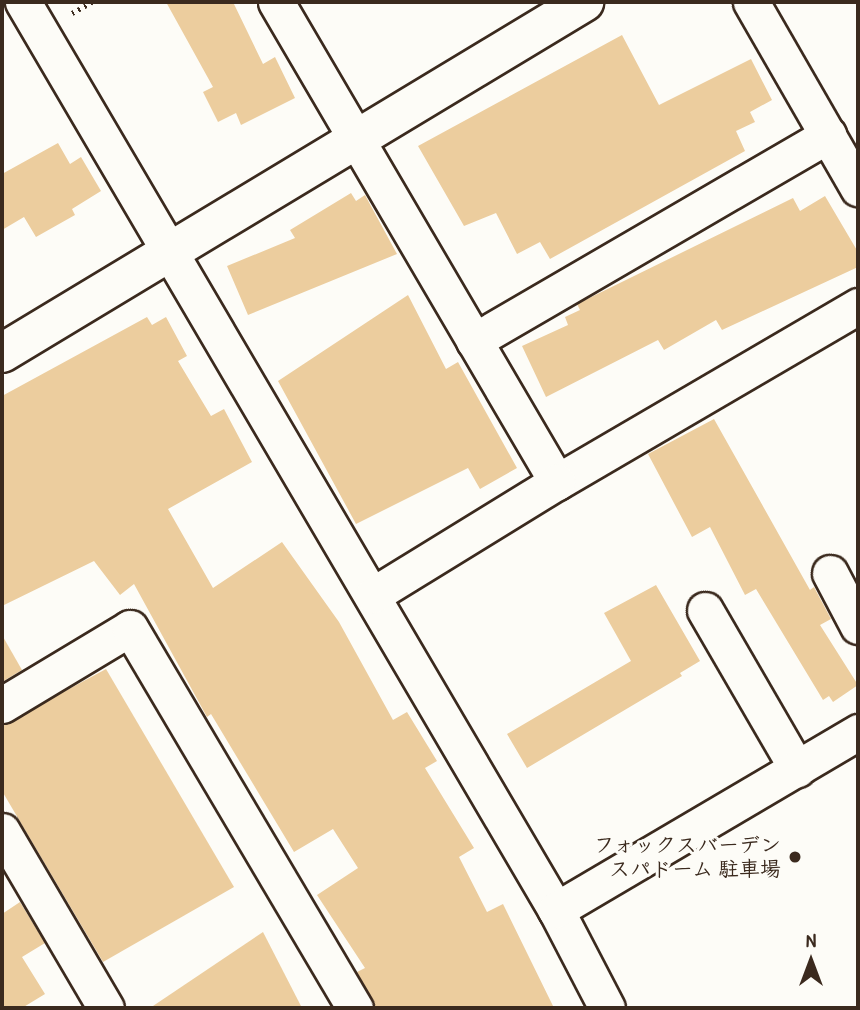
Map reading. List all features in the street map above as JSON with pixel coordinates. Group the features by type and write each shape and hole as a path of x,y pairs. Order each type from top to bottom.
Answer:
{"street":[{"path":"23,2 556,910 607,1008"},
{"path":"276,2 557,482"},
{"path":"2,353 169,249 584,2"},
{"path":"751,2 858,188"},
{"path":"474,341 828,135"},
{"path":"373,595 557,482 858,306"},
{"path":"830,573 858,626"},
{"path":"705,610 797,769"},
{"path":"2,705 130,628 355,1008"},
{"path":"556,910 858,732"},
{"path":"2,831 106,1008"}],"building":[{"path":"166,2 233,2 263,64 275,57 295,98 241,125 236,113 218,122 203,92 213,87"},
{"path":"622,35 659,105 751,59 772,100 750,112 755,122 736,131 745,151 550,259 540,242 517,254 496,213 464,226 418,146"},
{"path":"58,143 70,164 81,157 101,191 72,209 75,215 36,237 24,217 2,230 2,174"},
{"path":"351,193 356,201 365,195 397,254 248,315 227,266 295,238 290,230"},
{"path":"825,196 858,252 858,267 722,330 716,320 664,350 658,340 546,397 522,346 568,325 565,317 580,310 577,304 793,198 800,211"},
{"path":"408,295 446,369 458,362 517,468 480,489 468,468 356,524 278,381"},
{"path":"147,317 152,325 166,317 187,356 178,361 211,416 224,409 252,462 168,509 213,588 282,542 339,622 393,720 407,712 437,761 425,768 474,848 459,857 487,912 503,904 554,1008 375,1008 357,972 365,968 317,895 358,868 333,829 294,852 211,714 207,717 134,584 120,595 94,561 2,606 2,396"},
{"path":"714,419 810,590 814,587 831,619 820,625 858,685 833,702 829,696 823,700 756,589 745,595 710,527 692,537 648,454"},
{"path":"656,585 700,661 680,673 682,676 527,768 507,734 631,661 604,613"},
{"path":"2,635 22,670 2,682"},
{"path":"106,669 234,887 103,962 2,791 2,725"},
{"path":"20,902 45,943 22,957 45,994 22,1008 2,1008 2,914"},
{"path":"263,932 302,1008 150,1008"}],"place":[{"name":"フォックスバーデン スパドーム 駐車場","path":"795,857"}]}
